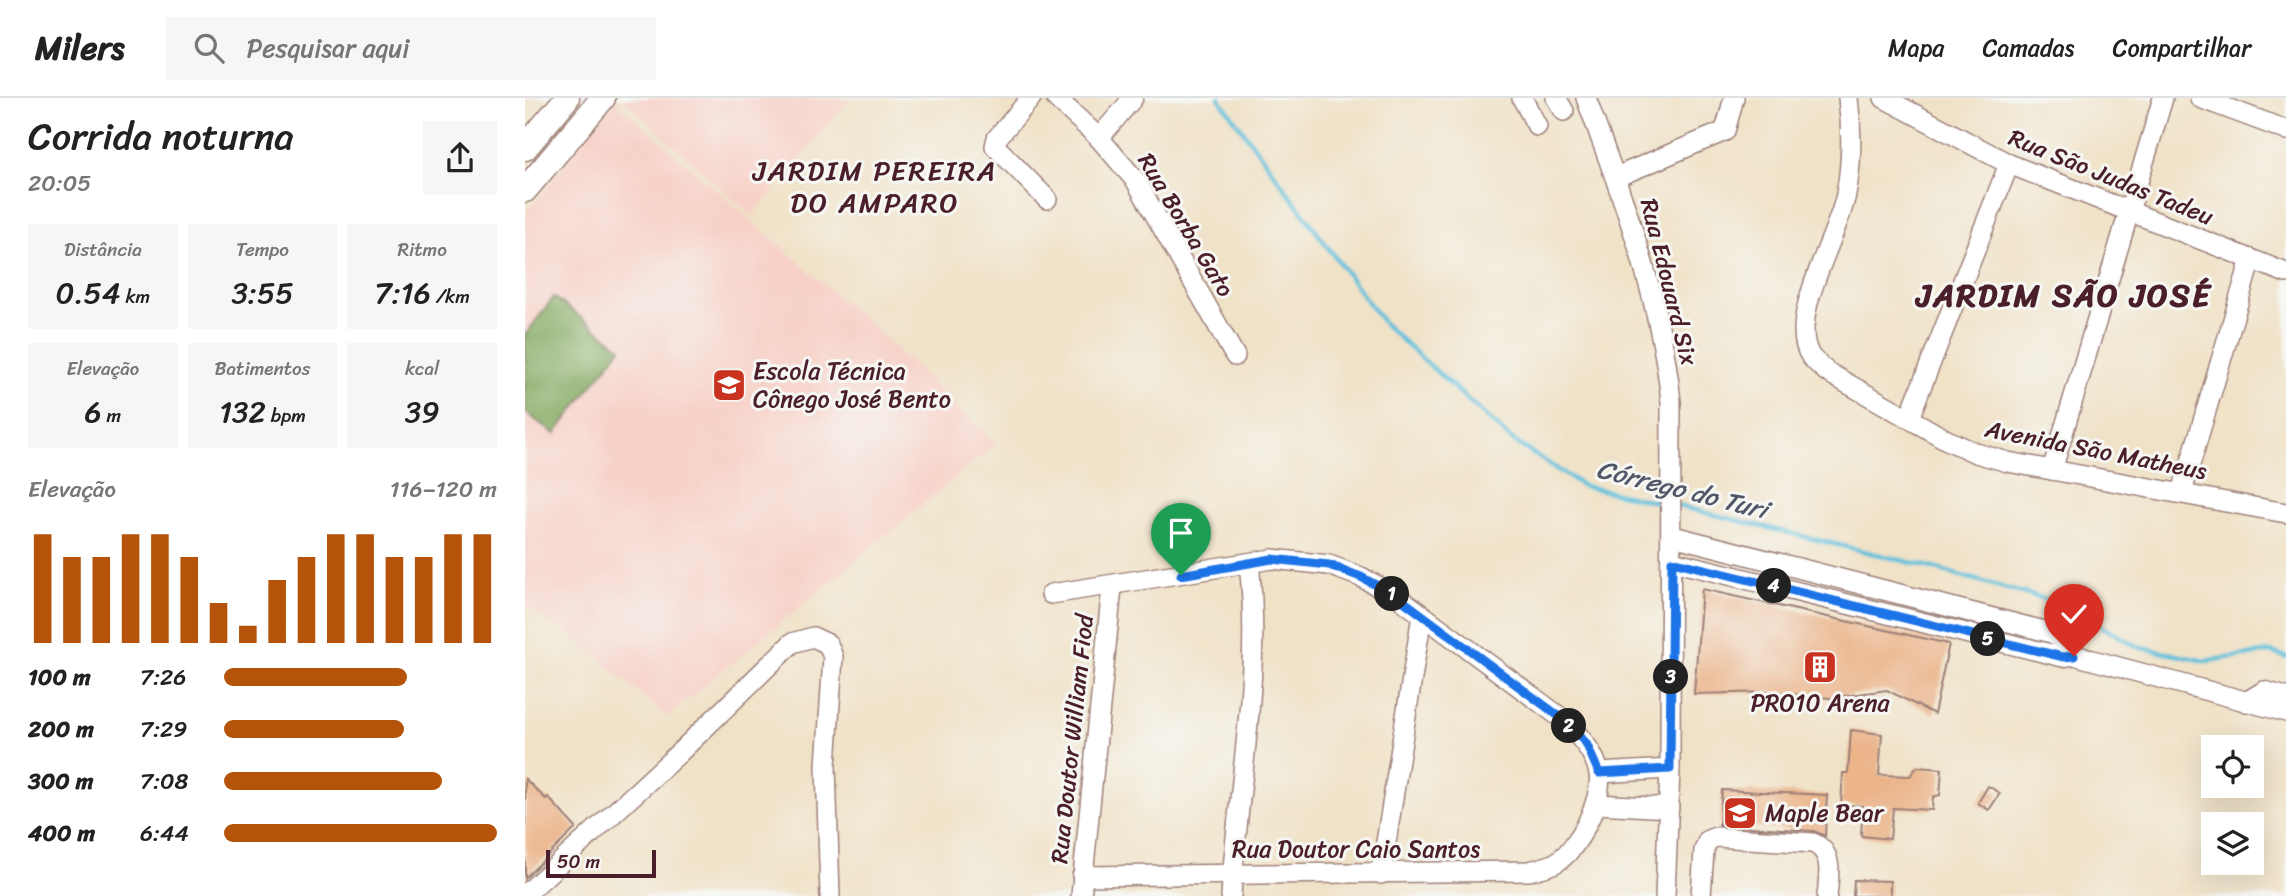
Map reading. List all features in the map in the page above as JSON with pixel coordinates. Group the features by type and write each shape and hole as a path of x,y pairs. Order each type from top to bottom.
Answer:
{"main road":[{"path":"525,190 603,98"},
{"path":"525,115 559,107"},
{"path":"525,148 559,107"}],"street":[{"path":"1031,98 997,138 995,146 1047,199"},
{"name":"Rua Borba Gato","path":"1056,98 1099,138 1136,181 1235,356"},
{"path":"1099,138 1133,98"},
{"path":"1522,98 1537,126"},
{"name":"Rua Edouard Six","path":"1586,98 1616,177 1668,373 1673,430 1673,526 1670,769 1665,896"},
{"path":"1616,177 1725,131 1734,98"},
{"name":"Avenida São Matheus","path":"1848,98 1850,162 1846,195 1837,228 1806,308 1804,331 1810,356 1827,372 1976,453 2052,470 2286,513"},
{"name":"Rua São Judas Tadeu","path":"1884,98 2009,164 2286,273"},
{"path":"2052,470 2163,98"},
{"path":"2200,98 2286,130"},
{"path":"1909,418 2009,164"},
{"path":"2182,492 2251,259"},
{"path":"1673,526 2052,633 2068,643 2074,656"},
{"path":"1051,594 1112,587 1282,559 1329,565 1361,577 1422,615 1564,720 1586,743 1599,773 1597,804 1668,808"},
{"path":"1672,561 2063,657 2074,656 2286,712"},
{"path":"1231,896 1254,673 1254,617 1249,563"},
{"name":"Rua Doutor William Fiod","path":"1081,896 1112,587"},
{"path":"1381,874 1422,615"},
{"path":"525,895 792,643 813,637 828,644 833,657 826,766 830,896"},
{"path":"2246,702 2264,691 2286,697"},
{"path":"1599,773 1670,769"},
{"name":"Rua Doutor Caio Santos","path":"1082,876 1516,872 1542,868 1557,862 1570,847 1597,804"},
{"path":"1701,896 1704,849 1708,840 1716,837 1813,843 1823,847 1828,855 1828,896"}],"shaded area":[{"path":"621,98 850,98 752,216"},
{"name":"Escola Técnica Cônego José Bento","path":"615,101 872,326 996,444 667,717 577,640 525,604 525,214"}],"green space":[{"path":"554,297 621,348 555,434 525,412 525,335"}],"building":[{"name":"PRO10 Arena","path":"1702,589 1949,644 1934,714 1887,690 1830,698 1771,692 1694,694"},
{"path":"1851,730 1882,734 1879,775 1910,776 1917,767 1942,769 1940,795 1933,797 1932,810 1893,808 1890,839 1861,836 1863,806 1841,805 1843,773 1848,773"},
{"path":"525,779 546,799 548,797 576,828 525,878"},
{"path":"1988,786 2000,793 1989,810 1978,803"},
{"path":"1722,790 1827,795 1825,836 1814,831 1719,825"},
{"path":"1854,880 1890,881 1890,896 1853,896"}],"waterway":[{"name":"Córrego do Turi","path":"1219,98 1384,324 1512,440 1583,486 1666,504"},
{"name":"Córrego do Turi","path":"1674,505 1933,568 2062,604 2138,647 2205,661 2271,652 2286,657"}],"place":[{"name":"Escola Técnica Cônego José Bento","path":"729,385"},
{"name":"PRO10 Arena","path":"1820,667"},
{"name":"Maple Bear","path":"1740,813"}],"district":[{"name":"JARDIM PEREIRA DO AMPARO","path":"875,186"},
{"name":"JARDIM SÃO JOSÉ","path":"2064,295"}],"route":[{"path":"1181,575 1272,559 1302,560 1329,565 1361,577 1398,597 1564,720 1586,743 1599,773 1670,769 1672,561 2063,657 2074,656"}]}
